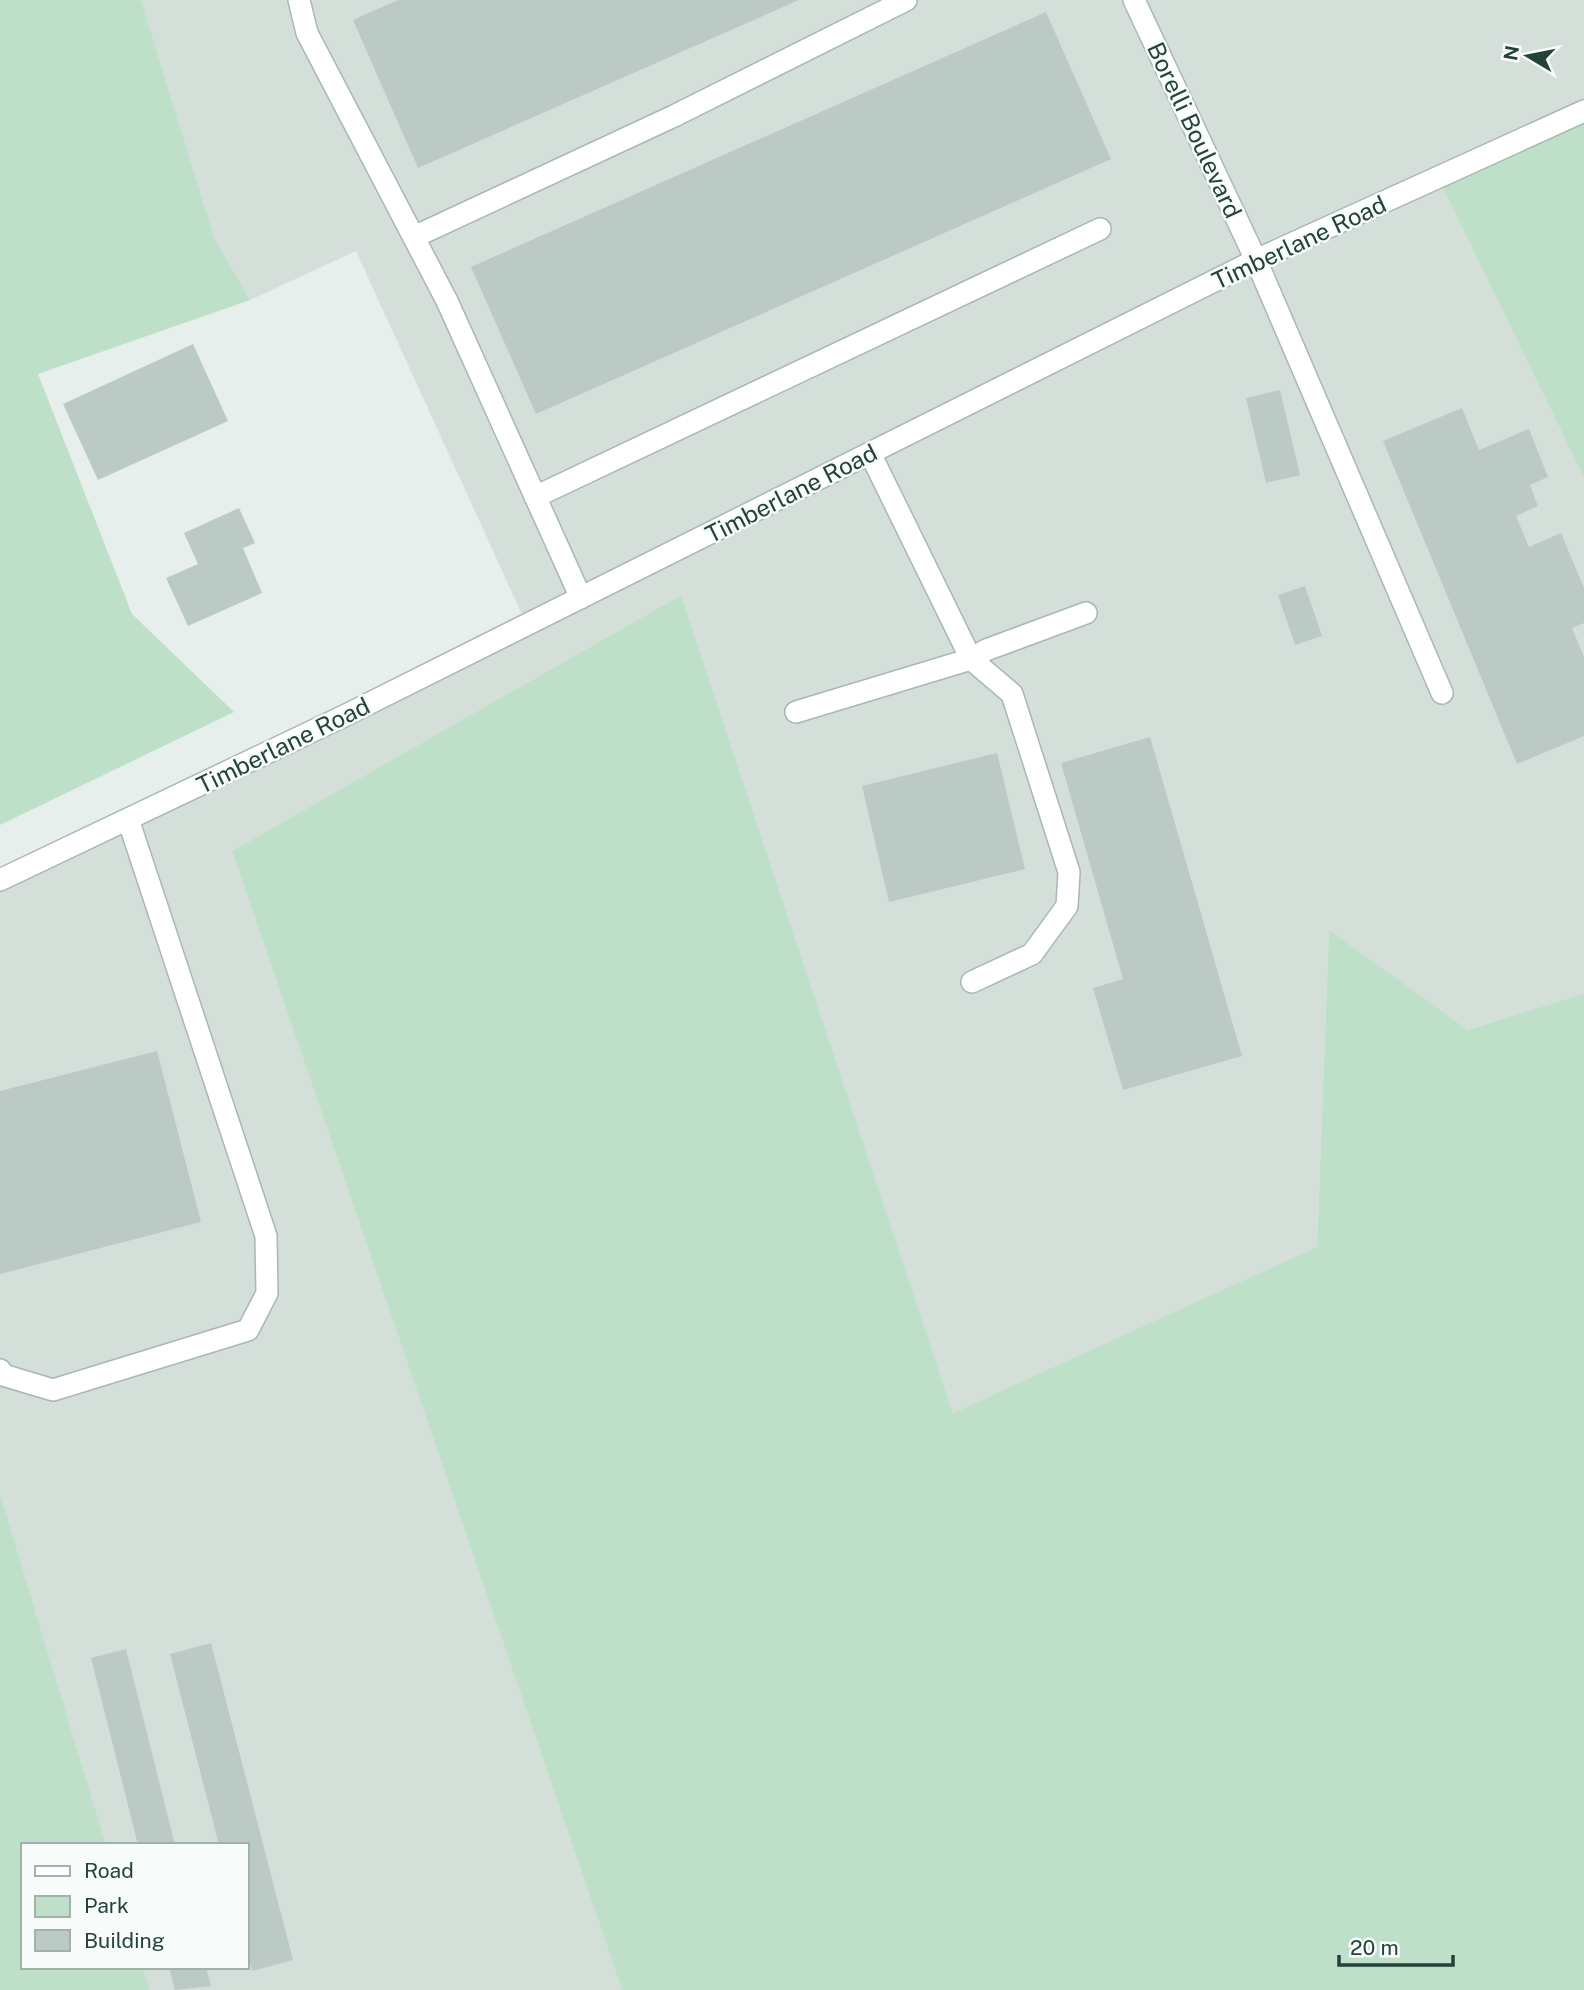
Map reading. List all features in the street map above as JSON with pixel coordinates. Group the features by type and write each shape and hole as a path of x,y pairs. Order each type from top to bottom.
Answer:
{"street":[{"path":"299,0 307,33 447,302 581,598"},
{"path":"414,237 674,116 906,0"},
{"name":"Borelli Boulevard","path":"1134,0 1256,260 1442,693"},
{"name":"Timberlane Road","path":"0,880 581,598 1256,260 1584,111"},
{"path":"535,497 1100,229"},
{"path":"870,453 971,659 1012,694 1069,872 1068,906 1032,954 972,982"},
{"path":"796,712 971,659 986,650 1086,613"},
{"path":"0,1370 3,1375 53,1390 248,1330 267,1293 266,1236 128,819"}],"shaded area":[{"path":"141,0 1584,0 1584,113 1440,182 1584,478 1584,993 1468,1030 1329,931 1317,1248 953,1413 681,595 232,851 622,1990 150,1990 144,1969 248,1969 248,1843 105,1843 0,1493 0,873 526,623 356,251 250,300 214,237"}],"green space":[{"path":"0,0 141,0 214,237 250,300 38,374 132,614 234,712 0,825"},
{"path":"1584,113 1584,478 1440,182"},
{"path":"681,595 953,1413 1317,1247 1329,930 1468,1030 1584,993 1584,1990 622,1990 232,851"},
{"path":"0,1493 105,1843 21,1843 21,1969 144,1969 150,1990 0,1990"}],"building":[{"path":"398,0 799,0 418,168 353,20"},
{"path":"1046,12 1111,159 536,414 471,267"},
{"path":"193,344 228,421 98,480 63,404"},
{"path":"1280,390 1300,475 1266,483 1246,398"},
{"path":"1462,408 1479,450 1529,429 1548,477 1530,485 1538,506 1516,516 1529,547 1561,533 1584,588 1584,623 1572,628 1584,657 1584,736 1517,764 1383,441"},
{"path":"239,508 255,543 243,548 262,593 188,626 166,578 198,564 184,533"},
{"path":"1305,586 1322,636 1295,645 1278,595"},
{"path":"1150,737 1242,1056 1123,1090 1093,988 1123,979 1061,763"},
{"path":"997,753 1025,869 889,902 862,786"},
{"path":"157,1051 201,1222 0,1274 0,1091"},
{"path":"211,1643 293,1960 252,1971 248,1956 248,1843 218,1843 170,1654"},
{"path":"126,1649 174,1843 137,1843 91,1658"},
{"path":"170,1969 207,1969 211,1986 175,1990"}]}
